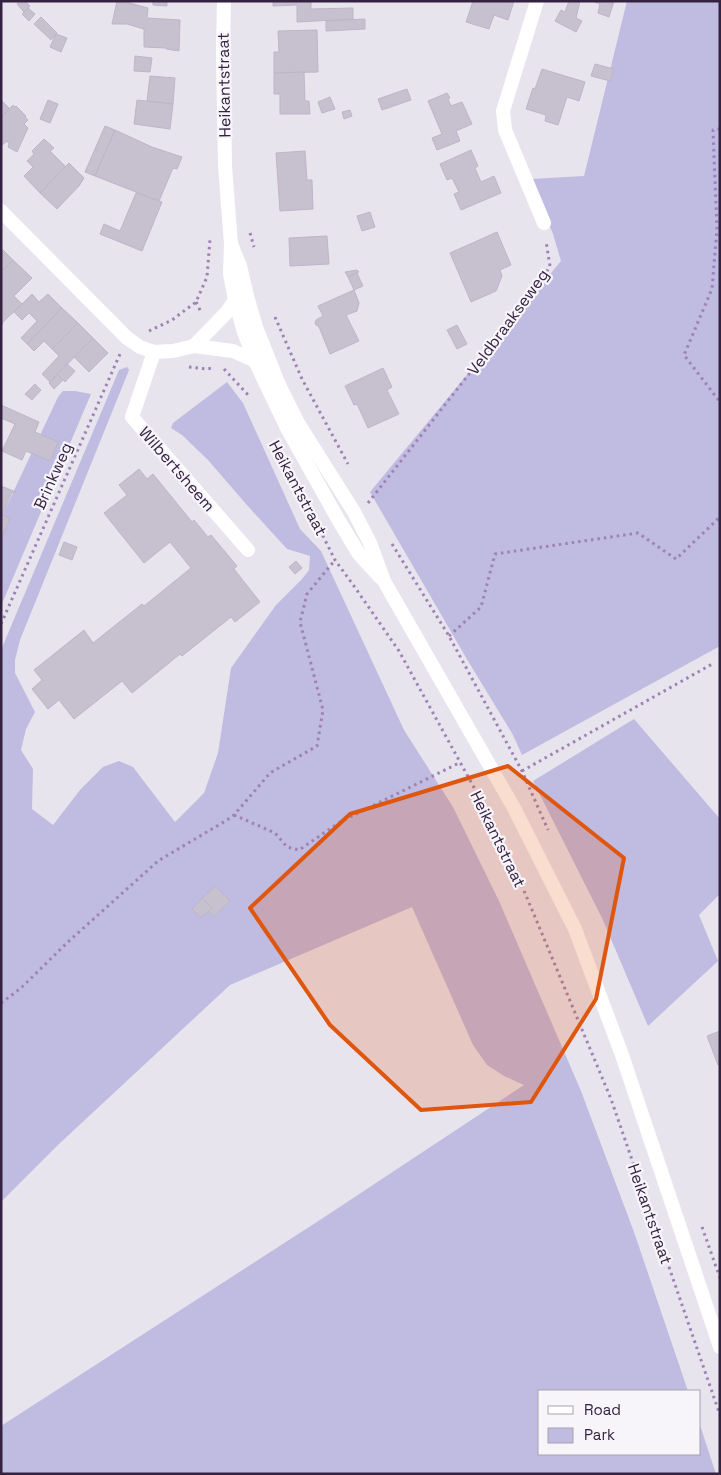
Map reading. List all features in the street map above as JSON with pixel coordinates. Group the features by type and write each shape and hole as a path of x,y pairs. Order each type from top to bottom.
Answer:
{"street":[{"name":"Heikantstraat","path":"224,1 223,52 226,166 231,244 230,274 235,300 255,361 287,428 359,554 384,581"},
{"path":"537,1 503,111 505,130 544,223"},
{"path":"1,211 127,338 140,347 154,352 173,351 194,346 233,351 255,361"},
{"name":"Heikantstraat","path":"231,244 240,266 246,296 256,327 279,385 298,423 354,512 370,543 384,581 514,808 575,929 622,1055 720,1347"},
{"path":"194,346 227,312 235,300"},
{"name":"Wilbertsheem","path":"154,352 132,417 248,550"}],"path":[{"path":"720,129 713,130 717,230 712,289 684,355 720,402"},
{"name":"Veldbraakseweg","path":"368,502 538,286 550,266 544,223"},
{"path":"246,227 251,234 256,253"},
{"path":"127,338 156,329 196,302 208,330"},
{"path":"272,310 302,379 350,468"},
{"name":"Brinkweg","path":"1,624 127,338"},
{"path":"215,349 223,367 254,404"},
{"path":"364,494 373,511"},
{"name":"Heikantstraat","path":"313,516 335,560 399,651 488,813 512,862 611,1100 720,1415"},
{"path":"448,636 481,607 495,554 638,533 676,559 720,517"},
{"path":"392,544 448,636 522,771 528,786"},
{"path":"1,1003 21,988 68,941 158,861 234,815 270,773 317,746 323,710 300,622 307,594 335,560"},
{"path":"522,771 714,662"},
{"path":"234,815 275,833 287,847 299,850 340,822 459,762"}],"highlighted area":[{"path":"508,766 624,858 596,999 531,1102 421,1110 330,1025 250,908 350,814"}],"green space":[{"path":"627,1 720,1 720,646 522,755 513,735 370,492 561,261 553,234 531,179 584,176"},
{"path":"127,367 129,370 20,640 15,660 15,673 35,712 26,729 21,750 33,769 32,809 53,825 80,790 103,767 119,761 133,767 175,822 204,793 218,753 231,668 276,605 309,570 310,556 287,549 208,460 182,435 171,428 173,423 227,382 243,403 300,529 321,551 404,730 453,807 499,901 581,1091 634,1232 688,1390 538,1390 538,1455 701,1455 701,1428 716,1474 1,1474 1,1426 323,1218 524,1085 504,1076 487,1065 473,1045 412,907 230,985 59,1144 1,1202 1,650 119,370"},
{"path":"63,391 91,394 1,606 1,518 58,397"},
{"path":"634,719 720,819 720,894 699,915 718,961 648,1026 602,918 533,781"}],"building":[{"path":"20,1 25,1 30,6 24,12 17,4"},
{"path":"117,1 148,8 147,18 180,20 179,51 166,48 144,47 144,29 127,24 112,24"},
{"path":"153,1 167,1 167,6 153,5"},
{"path":"273,1 311,1 311,9 353,8 353,19 297,22 297,5 273,6"},
{"path":"473,1 514,1 508,20 494,15 489,29 466,22"},
{"path":"569,1 580,1 576,18 582,21 576,32 555,21 561,10 565,12"},
{"path":"592,1 614,1 609,17 598,13 600,4"},
{"path":"28,8 35,14 29,21 22,14"},
{"path":"41,17 57,33 51,40 34,24"},
{"path":"365,19 365,29 326,31 326,21"},
{"path":"317,30 318,72 274,73 274,52 279,52 278,31"},
{"path":"56,34 67,38 61,52 50,47"},
{"path":"135,56 152,58 150,72 134,71"},
{"path":"595,64 614,69 610,81 591,76"},
{"path":"542,69 585,82 579,101 567,97 558,125 545,121 546,115 526,109"},
{"path":"304,72 305,101 309,101 310,114 280,114 280,94 274,94 274,73"},
{"path":"150,76 175,78 173,104 147,101"},
{"path":"407,89 411,100 382,110 378,99"},
{"path":"447,93 451,106 462,102 472,124 456,131 460,141 437,150 432,138 442,134 428,101"},
{"path":"330,97 335,109 322,113 318,102"},
{"path":"1,100 9,108 1,118"},
{"path":"48,100 58,104 50,123 40,119"},
{"path":"137,100 173,104 170,129 134,124"},
{"path":"13,105 28,120 24,124 28,128 17,152 8,147 7,141 1,146 1,118"},
{"path":"350,110 352,116 344,119 342,112"},
{"path":"105,126 115,130 95,176 85,172"},
{"path":"115,130 152,147 182,157 177,169 173,168 159,201 95,176"},
{"path":"44,139 54,148 50,151 66,167 40,193 24,176 33,167 27,161 34,154 32,151"},
{"path":"471,150 478,166 475,168 481,182 494,176 501,193 461,210 454,194 459,192 452,178 447,180 440,164"},
{"path":"305,151 307,180 312,180 313,209 280,211 276,153"},
{"path":"69,163 84,178 57,209 40,193"},
{"path":"136,193 162,202 142,251 100,234 104,224 120,231"},
{"path":"370,212 375,227 362,231 357,216"},
{"path":"497,232 511,265 500,270 502,276 496,291 471,302 450,253"},
{"path":"327,236 329,264 290,266 289,238"},
{"path":"1,248 13,260 1,272"},
{"path":"13,260 32,278 14,296 22,304 3,322 1,327 1,272"},
{"path":"357,270 359,272 348,277 345,272"},
{"path":"357,273 363,286 354,290 348,277"},
{"path":"354,290 359,303 357,311 346,315 359,341 330,354 319,327 315,324 316,320 323,316 318,306"},
{"path":"32,294 39,302 48,294 62,308 27,344 21,338 37,321 29,313 22,320 14,312"},
{"path":"62,308 78,323 52,349 44,341 34,351 27,344"},
{"path":"78,323 93,338 50,382 42,374 59,356 52,349"},
{"path":"457,325 467,344 457,349 447,330"},
{"path":"93,338 108,353 89,372 74,357"},
{"path":"67,364 75,371 65,382 57,374"},
{"path":"383,368 392,387 387,390 399,414 368,428 357,404 354,405 345,386"},
{"path":"57,374 63,380 54,389 49,383"},
{"path":"35,384 41,390 32,400 25,394"},
{"path":"1,405 39,422 35,432 58,442 50,461 26,451 22,460 2,451 15,424 1,418"},
{"path":"139,469 147,479 153,474 192,522 194,520 208,537 211,535 237,566 234,569 260,602 235,622 231,617 182,656 180,654 132,693 122,681 74,719 59,700 48,709 32,689 42,680 34,670 84,630 93,643 142,604 144,606 191,568 170,542 144,563 104,513 127,495 119,485"},
{"path":"1,486 16,492 12,492 2,515 10,518 3,535 1,534"},
{"path":"64,542 77,547 72,560 59,555"},
{"path":"296,561 302,568 295,574 289,567"},
{"path":"215,886 230,901 214,917 208,911 212,908 202,898"},
{"path":"202,898 212,908 201,918 192,909"},
{"path":"720,1031 720,1064 718,1065 707,1036"}]}
